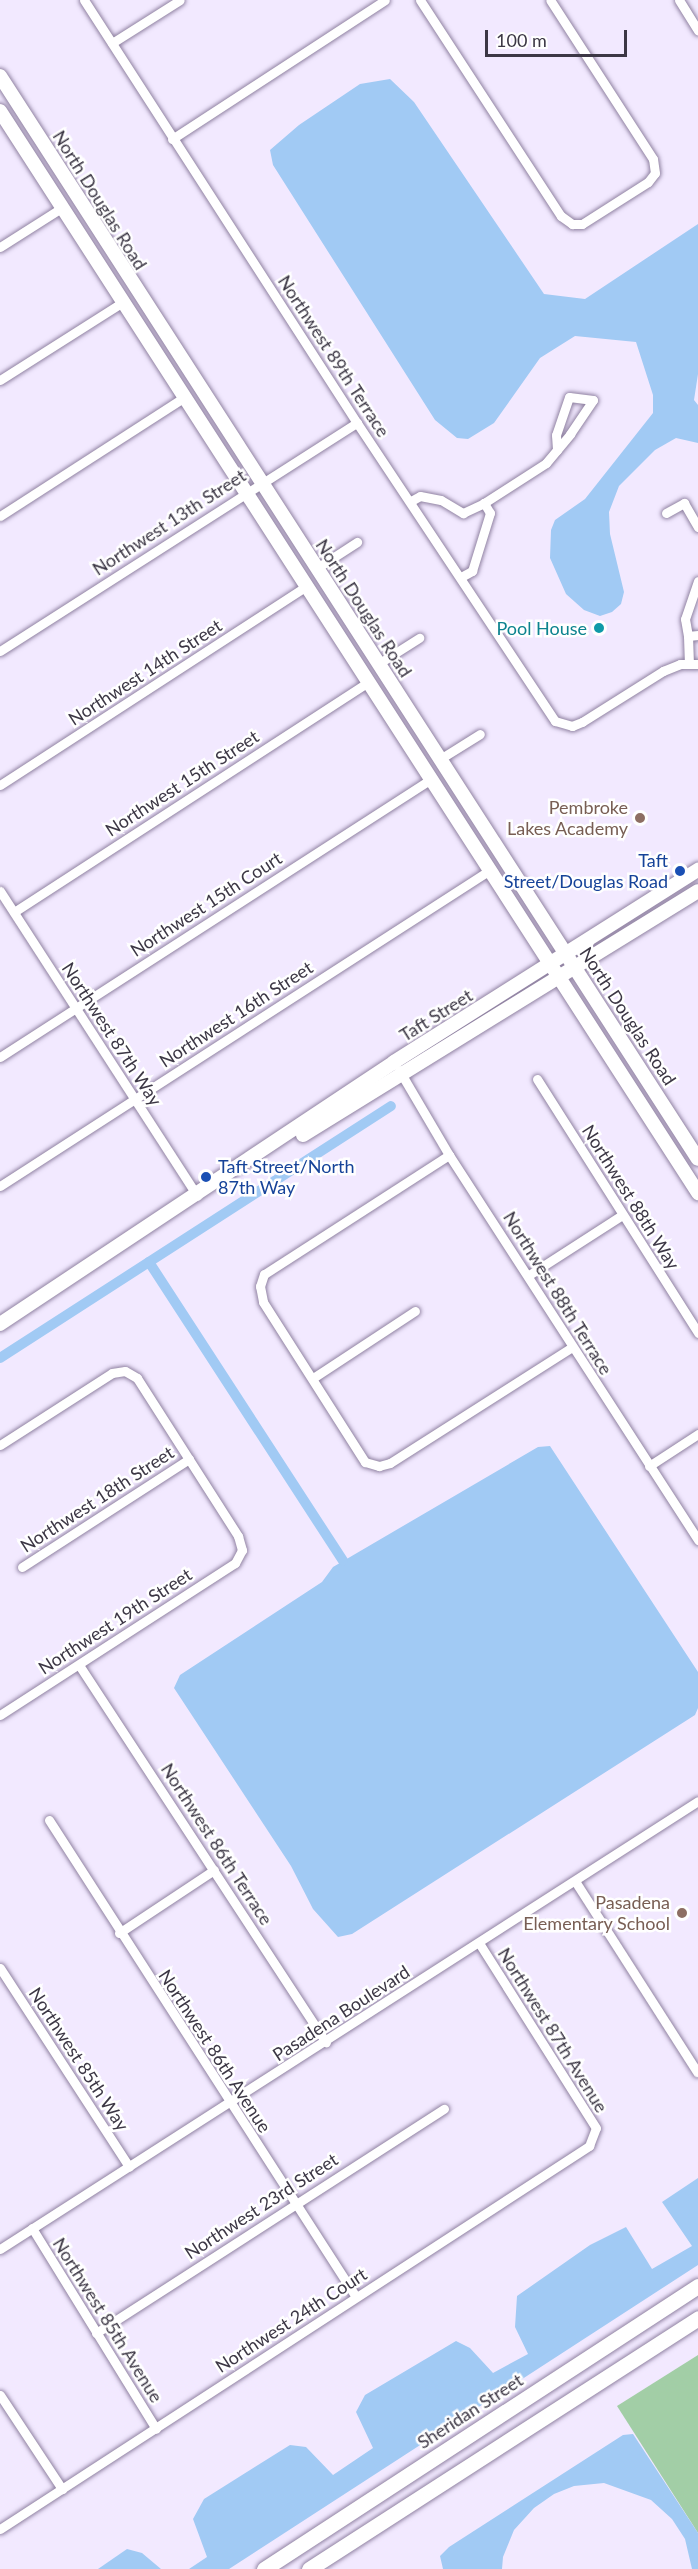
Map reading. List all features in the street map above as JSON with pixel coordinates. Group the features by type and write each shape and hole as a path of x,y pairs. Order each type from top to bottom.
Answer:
{"main road":[{"name":"North Douglas Road","path":"0,76 698,1159"},
{"name":"North Douglas Road","path":"1,114 247,491 698,1193"},
{"path":"435,784 460,808 483,842 498,849"},
{"name":"Taft Street","path":"0,1324 197,1196 394,1062 698,870"},
{"name":"Taft Street","path":"197,1196 403,1076 698,891"},
{"name":"Sheridan Street","path":"264,2569 698,2286"},
{"path":"309,2569 698,2318"}],"street":[{"name":"Northwest 89th Terrace","path":"84,0 357,423 411,501 550,715 563,725 582,722 663,671 693,664"},
{"path":"112,43 180,0"},
{"path":"172,139 385,0"},
{"path":"420,0 561,216 572,224 582,225 648,182 655,173 653,159 550,0"},
{"path":"679,0 698,30"},
{"path":"0,247 63,207"},
{"path":"0,380 123,302"},
{"path":"0,516 185,397"},
{"path":"411,501 420,496 441,500 463,513 484,502 546,464 570,434 593,400 569,397 556,435 557,450"},
{"name":"Northwest 13th Street","path":"0,651 247,491 357,423"},
{"path":"461,577 472,571 490,513 484,502"},
{"path":"666,513 684,503 698,527"},
{"path":"317,568 357,542"},
{"path":"693,664 693,636 686,619 698,581"},
{"name":"Northwest 14th Street","path":"0,785 307,586"},
{"path":"378,664 419,638"},
{"name":"Northwest 15th Street","path":"14,912 368,682"},
{"path":"440,759 480,734"},
{"name":"Northwest 15th Court","path":"0,1057 74,1008 435,784"},
{"name":"Northwest 16th Street","path":"0,1186 490,870"},
{"name":"Northwest 87th Way","path":"0,891 197,1196"},
{"name":"Northwest 88th Terrace","path":"394,1062 449,1155 529,1275 572,1347 698,1540"},
{"name":"Northwest 88th Way","path":"537,1079 698,1333"},
{"path":"449,1155 264,1274 260,1286 263,1302 365,1462 379,1466 390,1463 572,1347"},
{"path":"529,1275 622,1215"},
{"path":"313,1378 415,1311"},
{"path":"0,1445 112,1373 125,1371 137,1378 189,1459"},
{"path":"649,1466 698,1434"},
{"name":"Northwest 19th Street","path":"0,1715 235,1563 242,1550 238,1536 189,1459"},
{"name":"Northwest 18th Street","path":"22,1567 189,1459"},
{"name":"Northwest 86th Terrace","path":"79,1665 326,2042"},
{"name":"Pasadena Boulevard","path":"0,2249 230,2104 698,1801"},
{"name":"Northwest 86th Avenue","path":"49,1820 119,1933 356,2297"},
{"path":"119,1933 214,1870"},
{"path":"575,1881 697,2072"},
{"name":"Northwest 87th Avenue","path":"479,1943 596,2128 595,2135"},
{"name":"Northwest 85th Way","path":"0,1968 129,2167"},
{"name":"Northwest 23rd Street","path":"96,2333 294,2203 444,2109"},
{"name":"Northwest 24th Court","path":"0,2529 589,2146 595,2135"},
{"name":"Northwest 85th Avenue","path":"32,2228 156,2429"},
{"path":"0,2395 62,2489"}],"green space":[{"path":"698,2355 698,2533 617,2406"}],"water":[{"path":"390,79 414,102 544,294 585,299 698,224 698,374 694,400 698,405 698,443 676,438 655,450 619,486 609,512 610,534 624,592 621,604 612,612 600,616 584,610 566,594 550,558 551,530 555,520 585,499 653,413 653,395 636,342 575,336 540,358 494,423 468,439 457,438 435,420 273,165 270,150 299,125 360,84"},
{"path":"550,1446 698,1672 698,1708 695,1715 352,1934 338,1937 313,1909 291,1866 174,1688 180,1675 322,1582 333,1567 538,1447"},
{"path":"698,2178 698,2265 229,2569 189,2569 207,2557 193,2519 204,2499 290,2445 306,2447 333,2475 373,2448 356,2412 365,2395 456,2341 470,2348 493,2373 528,2354 515,2327 517,2296 590,2245 626,2227 652,2269 692,2246 662,2202"},
{"path":"633,2434 698,2533 698,2569 692,2569 685,2539 672,2519 651,2500 604,2483 574,2486 554,2494 534,2508 514,2530 503,2557 502,2569 443,2569 440,2556 449,2547 623,2435"},
{"path":"127,2549 142,2553 161,2569 98,2569"}],"waterway":[{"path":"0,1358 391,1106"},
{"path":"149,1262 343,1561"}],"place":[{"name":"Pool House","path":"599,628"},
{"name":"Pembroke Lakes Academy","path":"640,818"},
{"name":"Taft Street/Douglas Road","path":"680,871"},
{"name":"Taft Street/North 87th Way","path":"206,1177"},
{"name":"Pasadena Elementary School","path":"682,1913"}]}
